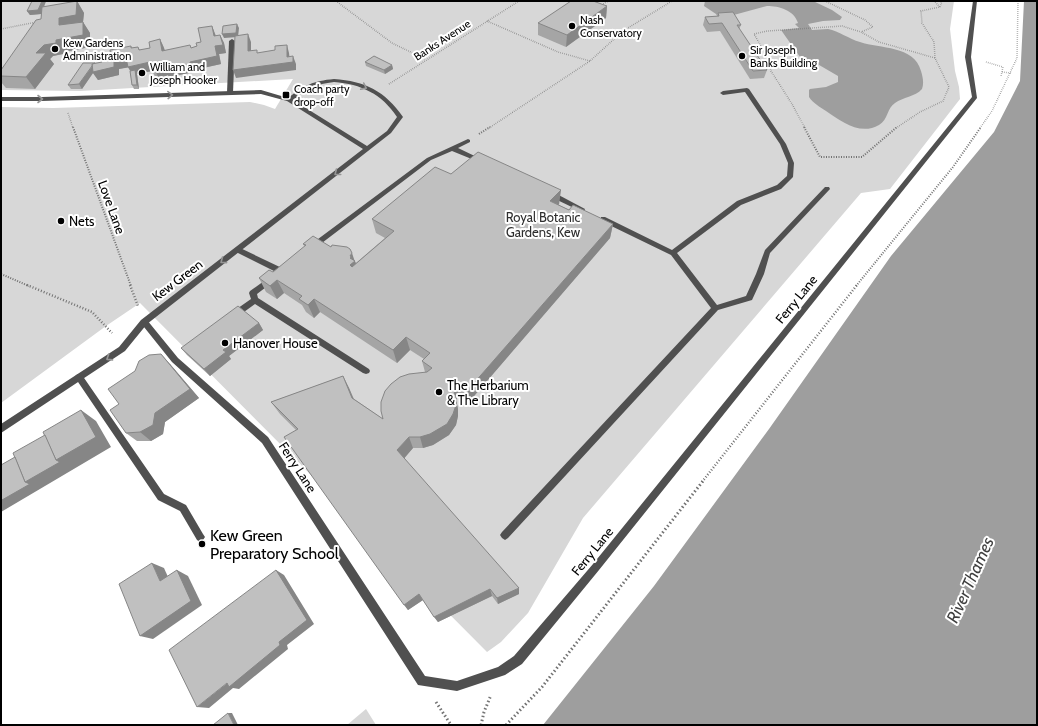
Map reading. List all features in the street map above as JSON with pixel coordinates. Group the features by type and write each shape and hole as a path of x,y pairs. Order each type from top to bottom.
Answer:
{"street":[{"name":"Ferry Lane","path":"144,322 175,360 265,440 422,681 457,686 501,671 518,660 596,567 975,97 968,57 975,1"},
{"path":"230,93 232,41"},
{"name":"Kew Green","path":"1,429 125,346 135,330 144,322 389,132 400,117 395,107 374,92 354,82 333,80 309,86 289,100"},
{"path":"673,253 739,204 779,187 790,177 791,163 783,144 747,90 723,93"},
{"path":"1,99 63,99 261,92 289,100 368,148"},
{"path":"306,252 429,159 468,142"},
{"path":"452,148 488,164"},
{"path":"505,535 715,308 749,298 760,274 767,252 827,189"},
{"path":"545,192 588,212"},
{"path":"595,216 673,253 715,308"},
{"path":"238,250 284,268 253,293 255,300 366,371"},
{"path":"230,318 255,300"},
{"path":"79,377 161,497 183,508 200,537"}],"path":[{"path":"336,1 392,43 426,60"},
{"name":"Banks Avenue","path":"374,92 519,1"},
{"path":"596,10 608,1"},
{"path":"468,142 590,61 622,31 672,1"},
{"path":"825,1 865,20 872,27 861,32"},
{"path":"934,1 940,7"},
{"path":"940,7 942,1"},
{"path":"506,725 547,681 889,244 952,167 992,111 1017,58 1018,1"},
{"path":"935,58 879,42 861,32 842,26 767,31 754,34 768,58 771,71 792,104 820,157 862,157 888,132 925,108 943,101 949,87 935,58 934,42 922,23 921,11 940,7"},
{"path":"1,29 40,21"},
{"path":"486,21 558,52 590,61"},
{"path":"1001,76 1003,67"},
{"path":"1002,72 1011,73"},
{"name":"Love Lane","path":"63,99 144,322"},
{"path":"1,274 92,312 125,346"},
{"path":"481,725 484,712 501,671"}],"green space":[{"name":"Royal Botanic Gardens, Kew","path":"1,1 954,1 950,29 960,99 890,189 861,193 583,518 528,613 501,642 487,652 140,303 1,403 1,107 53,108 250,102 275,109 293,79 80,91 1,90"},
{"path":"366,709 376,725 347,725"}],"water":[{"path":"705,1 813,1 832,10 842,17 840,20 808,24 812,30 828,29 860,42 904,52 911,56 921,71 923,78 922,89 916,94 892,105 884,120 879,125 865,129 851,126 819,106 809,97 810,89 826,87 838,82 838,76 814,62 805,64 781,30 799,28 795,24 798,23 796,19 790,12 781,8 767,6 719,19 716,14 704,6"},
{"name":"River Thames","path":"1024,1 1037,1 1037,725 543,725 654,586 769,429 891,256 994,132 1020,81"}],"building":[{"path":"32,1 42,1 38,10 27,11"},
{"path":"77,1 76,15 59,18 59,25 83,22 83,35 56,40 56,43 44,45 36,53 46,53 26,77 1,76 1,70 36,20 41,19 42,7"},
{"path":"571,1 593,1 607,6 567,35 538,23"},
{"path":"733,12 741,25 737,25 767,70 753,71 722,23 709,24 705,17 719,16 718,13"},
{"path":"237,24 236,33 222,34 223,26"},
{"path":"212,26 214,36 220,35 223,45 215,46 217,56 190,62 190,64 164,67 155,70 151,70 150,62 128,67 126,58 114,61 114,67 93,72 92,64 102,62 102,58 111,56 110,50 131,46 131,48 138,47 139,50 150,48 149,42 160,39 162,51 190,45 191,48 197,46 196,43 201,42 198,28"},
{"path":"248,34 248,51 257,50 257,53 275,50 275,46 287,45 287,57 293,56 293,62 233,70 235,36"},
{"path":"374,56 392,65 384,70 365,62"},
{"path":"83,63 95,63 92,64 79,84 68,85"},
{"path":"135,70 137,85 132,85 130,71"},
{"name":"The Herbarium & The Library","path":"478,152 561,190 550,201 569,210 573,205 613,224 467,391 456,385 453,389 456,397 456,405 447,424 430,434 420,437 409,437 397,450 519,588 497,598 490,589 434,617 419,594 404,605 284,437 298,429 271,402 343,376 352,398 383,419 381,402 385,391 400,377 409,374 427,372 432,368 422,361 430,353 406,337 393,350 314,299 308,305 299,299 302,296 277,280 270,286 259,278 269,270 273,272 306,245 303,244 313,236 331,247 332,245 347,247 350,249 352,253 350,256 352,257 350,258 355,261 350,265 352,267 394,231 372,219 435,167 451,174"},
{"name":"Hanover House","path":"238,306 259,323 223,350 226,352 204,369 181,348"},
{"path":"161,354 190,389 155,413 153,425 140,432 126,433 110,410 119,404 108,389 135,371 139,361 149,355"},
{"path":"81,410 96,437 56,460 43,432"},
{"path":"45,435 56,460 60,462 25,482 13,453"},
{"path":"15,457 25,482 30,484 2,500 1,465"},
{"path":"152,563 160,581 177,570 191,601 140,636 119,584"},
{"path":"276,570 307,620 279,642 280,645 229,687 227,683 197,707 169,650"},
{"path":"228,713 234,725 213,725"}],"place":[{"name":"Nash Conservatory","path":"572,26"},
{"name":"Kew Gardens Administration","path":"55,49"},
{"name":"Sir Joseph Banks Building","path":"742,56"},
{"name":"William and Joseph Hooker","path":"142,73"},
{"name":"Coach party drop-off","path":"286,95"},
{"name":"Nets","path":"61,221"},
{"name":"Hanover House","path":"225,343"},
{"name":"The Herbarium & The Library","path":"439,392"},
{"name":"Kew Green Preparatory School","path":"202,544"}]}
